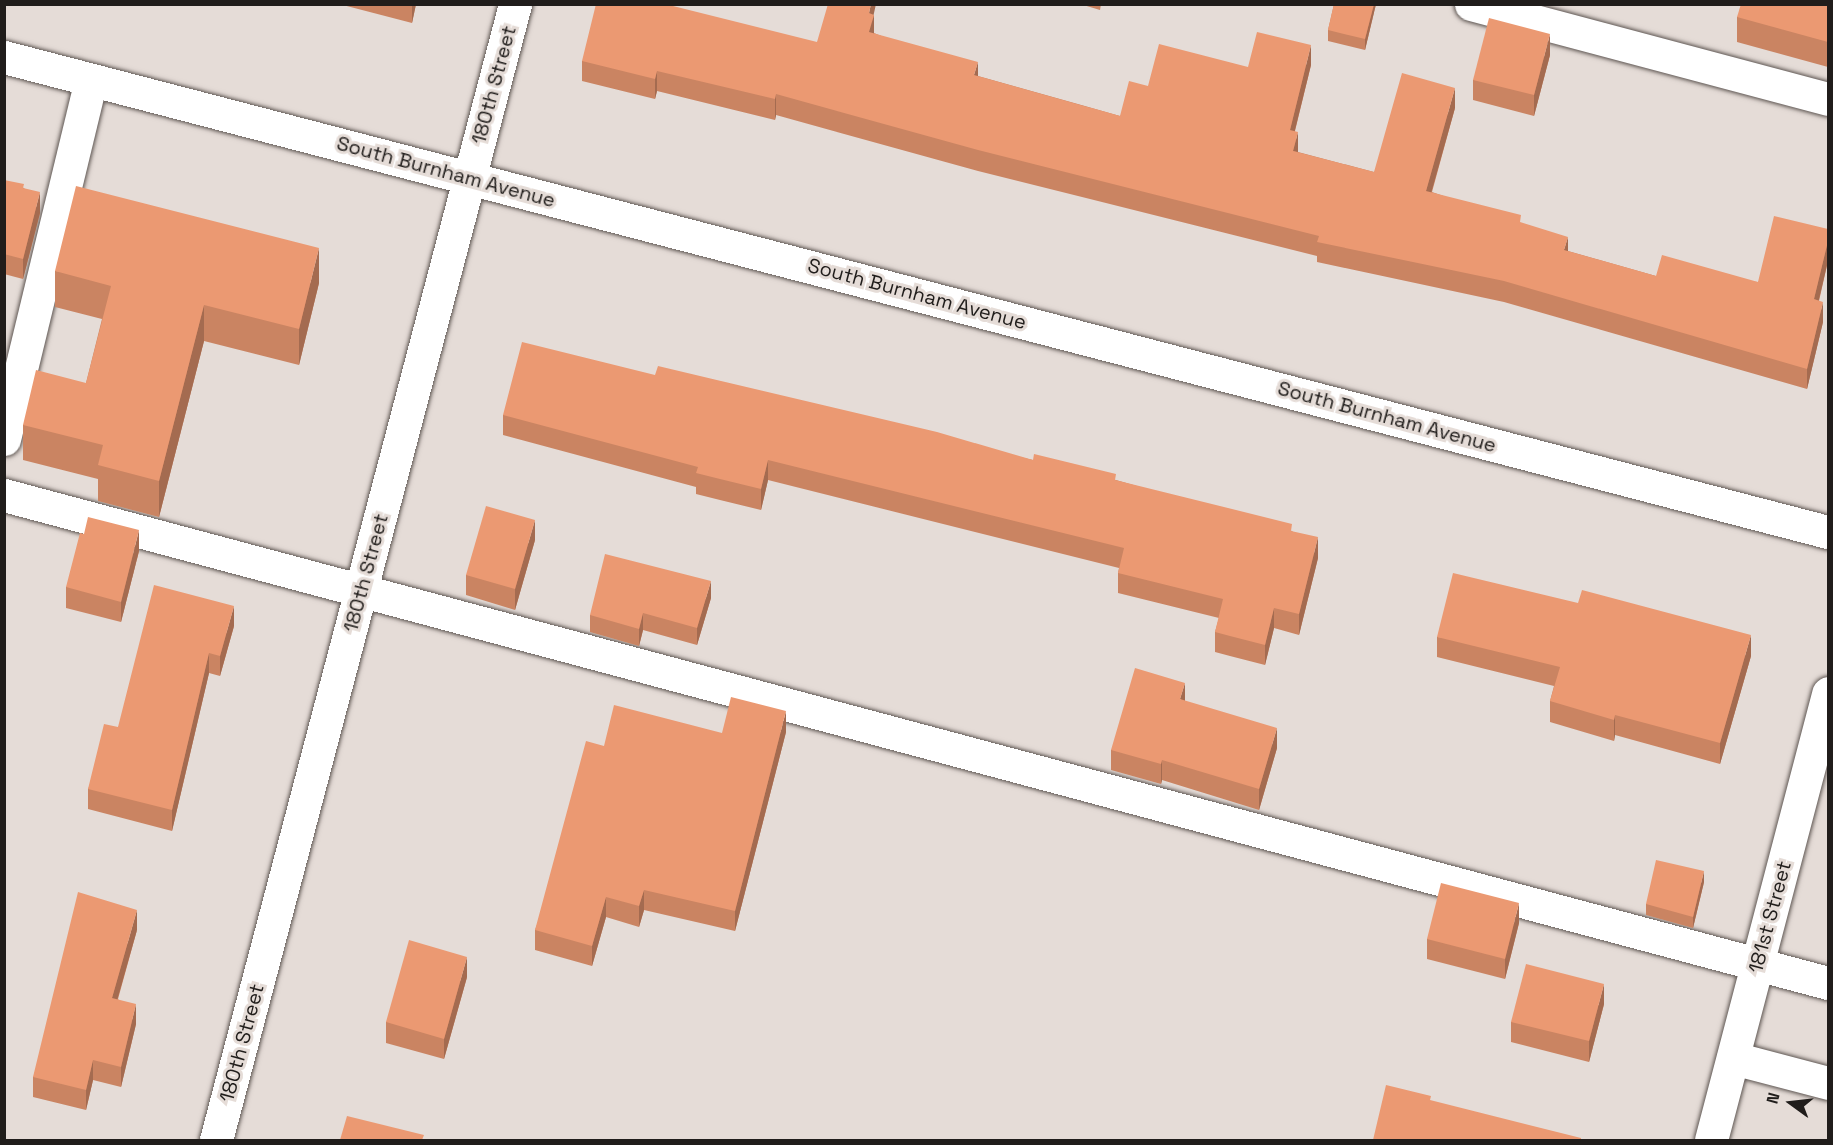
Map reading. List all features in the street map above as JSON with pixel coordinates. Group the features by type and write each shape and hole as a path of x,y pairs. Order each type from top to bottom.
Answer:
{"main road":[{"name":"180th Street","path":"216,1140 515,4"},
{"path":"1471,5 1828,99"},
{"name":"South Burnham Avenue","path":"4,57 1828,532"},
{"path":"4,440 91,80"},
{"path":"4,495 361,593 1828,983"},
{"name":"181st Street","path":"1711,1140 1828,693"},
{"path":"1733,1058 1828,1083"}],"building":[{"path":"596,4 665,4 817,42 828,4 871,4 869,13 874,15 869,32 978,62 974,75 1120,116 1129,81 1148,86 1159,44 1248,67 1257,32 1311,45 1290,130 1298,132 1293,151 1374,172 1402,73 1455,88 1426,191 1521,215 1520,222 1568,237 1564,250 1656,276 1662,255 1758,282 1774,216 1828,229 1828,241 1814,299 1823,302 1807,369 1504,281 1317,242 1319,236 978,150 776,94 775,99 657,71 655,79 582,61"},
{"path":"1334,4 1374,4 1365,39 1328,30"},
{"path":"1741,4 1828,4 1828,42 1737,17"},
{"path":"1489,18 1550,34 1534,95 1473,80"},
{"path":"4,180 24,184 23,188 40,192 23,259 4,254"},
{"path":"76,186 319,248 299,329 204,305 159,481 98,465 103,445 23,425 36,370 86,383 111,286 55,271"},
{"path":"522,342 655,375 658,366 937,432 1033,460 1034,454 1116,474 1115,480 1292,524 1291,531 1318,537 1299,614 1274,608 1265,645 1215,632 1223,599 1118,573 1124,548 768,460 761,489 696,473 698,467 503,415"},
{"path":"486,506 535,520 515,589 466,575"},
{"path":"88,517 139,530 121,602 66,587 80,533 84,534"},
{"path":"605,554 711,581 697,628 643,613 639,629 590,615"},
{"path":"1453,573 1578,603 1582,590 1751,635 1720,743 1615,715 1614,720 1550,701 1560,667 1437,637"},
{"path":"154,585 234,606 220,656 209,653 172,810 88,789 104,724 118,727"},
{"path":"1135,668 1185,683 1180,699 1277,728 1259,789 1162,760 1161,764 1111,750"},
{"path":"731,697 786,711 735,911 644,890 639,906 606,897 592,946 535,930 586,741 604,746 614,705 722,733"},
{"path":"1656,860 1704,871 1693,917 1646,904"},
{"path":"1441,883 1519,903 1505,959 1427,939"},
{"path":"78,892 137,910 112,998 136,1004 121,1067 93,1060 86,1090 33,1077"},
{"path":"409,940 467,957 444,1039 386,1022"},
{"path":"1526,964 1604,984 1589,1041 1511,1022"},
{"path":"1386,1085 1431,1096 1430,1100 1581,1138 1581,1140 1373,1140"},
{"path":"347,1116 424,1135 422,1140 340,1140"}]}
